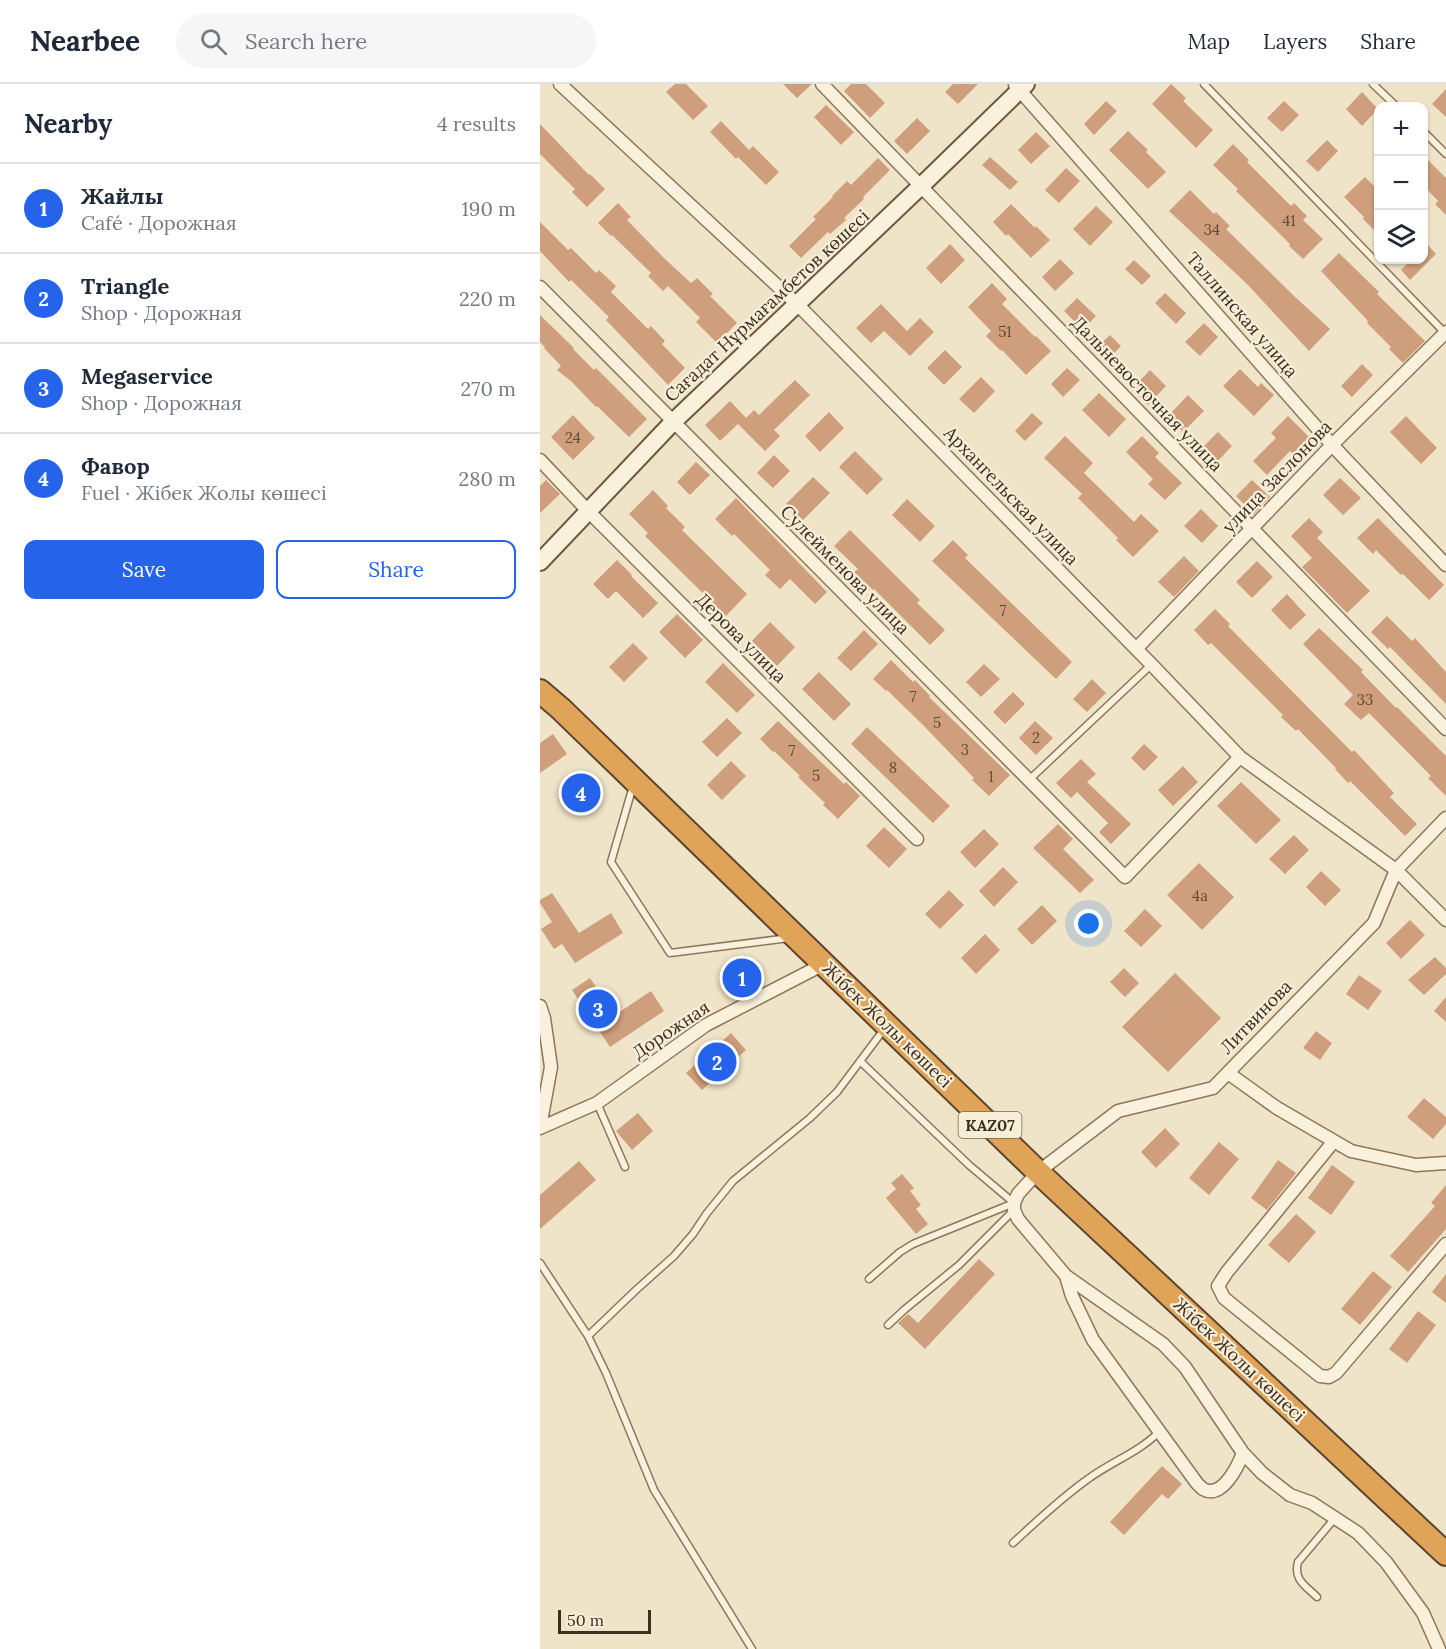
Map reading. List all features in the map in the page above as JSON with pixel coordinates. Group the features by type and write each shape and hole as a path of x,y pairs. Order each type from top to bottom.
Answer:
{"highway":[{"name":"Жібек Жолы көшесі","path":"540,691 635,780 1038,1172 1446,1554"}],"main road":[{"name":"Сағадат Нұрмағамбетов көшесі","path":"540,562 672,422 921,186 1020,86"}],"street":[{"name":"Архангельская улица","path":"560,84 798,304 1240,757 1396,870 1446,920"},
{"name":"Дальневосточная улица","path":"822,84 1446,729"},
{"name":"Таллинская улица","path":"1020,86 1332,444 1446,565"},
{"name":"Сулейменова улица","path":"540,287 1125,877 1240,757"},
{"name":"улица Заслонова","path":"1136,649 1332,444 1446,332"},
{"name":"Дерова улица","path":"540,460 588,511 917,839"},
{"name":"Литвинова","path":"1014,1206 1018,1194 1038,1172 1118,1111 1213,1088 1374,923 1396,870 1446,819"},
{"name":"Дорожная","path":"540,1128 597,1103 706,1025 824,964"},
{"name":"Дорожная","path":"540,1006 544,1018 551,1067 540,1128"},
{"path":"1228,1073 1277,1108 1351,1151 1416,1165 1446,1163"},
{"path":"1334,1141 1227,1272 1218,1286 1224,1298 1320,1376 1329,1377 1343,1365 1446,1244"},
{"path":"1014,1206 1018,1219 1066,1276 1163,1344 1185,1367 1243,1453 1262,1473 1290,1495 1312,1503 1358,1533 1386,1562 1423,1613 1439,1649"},
{"path":"1066,1276 1072,1296 1093,1340 1196,1482 1204,1490 1217,1490 1237,1469 1243,1453"}],"lane":[{"path":"1204,84 1446,332"},
{"path":"1373,84 1392,102"},
{"path":"1428,136 1446,154"},
{"path":"1029,780 1152,665"},
{"path":"635,780 611,862 670,953 796,937"},
{"path":"588,1336 674,1256 733,1181 810,1118 837,1092 887,1025"},
{"path":"860,1061 1014,1206"},
{"path":"597,1103 625,1167"},
{"path":"869,1279 900,1252 913,1244 1014,1206"},
{"path":"888,1324 959,1266 1014,1206"},
{"path":"540,1263 588,1336 611,1384 654,1490 752,1649"},
{"path":"1013,1543 1060,1500 1159,1432"},
{"path":"1317,1597 1298,1578 1295,1571 1298,1563 1335,1518"}],"building":[{"path":"675,84 686,84 708,106 693,120 666,92"},
{"path":"783,84 812,84 797,98"},
{"path":"851,84 866,84 885,103 870,118 844,91"},
{"path":"953,84 978,84 958,104 945,92"},
{"path":"1171,84 1186,98 1183,101 1213,130 1196,148 1152,104"},
{"path":"1446,89 1446,117 1432,104"},
{"path":"1362,92 1374,105 1374,113 1362,126 1346,109"},
{"path":"1106,101 1117,111 1094,135 1084,124"},
{"path":"1284,101 1299,115 1282,132 1267,118"},
{"path":"826,105 854,132 841,145 814,117"},
{"path":"917,118 930,131 907,154 894,141"},
{"path":"721,121 749,150 753,146 779,172 766,185 710,132"},
{"path":"540,124 605,189 587,207 572,192 575,189 540,154"},
{"path":"1128,131 1166,172 1148,189 1109,150"},
{"path":"1036,132 1050,146 1031,164 1018,150"},
{"path":"1327,140 1338,151 1318,172 1306,161"},
{"path":"1233,144 1249,160 1247,162 1291,206 1294,203 1307,216 1303,220 1323,239 1303,259 1213,165"},
{"path":"990,157 1018,182 1010,190 982,165"},
{"path":"878,158 890,170 844,218 846,220 830,234 828,232 801,258 789,246 816,219 813,217 847,181 851,185"},
{"path":"1428,160 1446,178 1446,215 1435,204 1438,201 1428,190"},
{"path":"1066,168 1080,181 1059,203 1045,190"},
{"path":"1365,177 1374,186 1374,230 1363,219 1364,217 1344,197"},
{"path":"1190,190 1214,214 1216,212 1230,226 1226,229 1330,329 1309,351 1247,284 1169,211"},
{"path":"618,203 631,217 627,220 665,259 691,283 697,278 713,294 710,296 737,323 717,343 696,322 700,318 668,286 663,291 648,276 651,273 598,223"},
{"path":"1011,204 1050,240 1031,258 993,222"},
{"path":"1096,206 1113,222 1090,246 1073,229"},
{"path":"540,222 568,250 571,248 596,273 599,270 616,286 611,292 648,329 651,326 665,341 662,344 685,368 668,385 606,320 609,317 571,280 569,282 540,251"},
{"path":"950,244 965,260 941,284 926,268"},
{"path":"1428,245 1436,254 1428,262"},
{"path":"1339,253 1425,341 1403,363 1367,323 1368,321 1321,271"},
{"path":"1060,259 1074,273 1055,291 1042,277"},
{"path":"1134,260 1151,276 1142,285 1125,269"},
{"path":"1407,264 1426,264 1410,280 1401,270"},
{"path":"992,283 1007,299 1002,304 1051,351 1026,375 986,336 991,331 968,307"},
{"path":"1165,293 1186,313 1176,324 1155,303"},
{"path":"1077,298 1096,316 1083,330 1064,311"},
{"path":"881,304 907,331 920,318 934,332 910,356 884,331 871,343 856,328"},
{"path":"540,315 594,370 596,368 647,419 629,437 557,370 561,366 540,342"},
{"path":"1204,323 1218,337 1200,356 1185,342"},
{"path":"1110,335 1121,346 1106,362 1094,350"},
{"path":"945,350 962,367 944,385 927,368"},
{"path":"1362,364 1373,375 1352,397 1341,386"},
{"path":"1067,368 1080,380 1063,397 1051,384"},
{"path":"1240,369 1258,387 1261,383 1274,395 1254,416 1223,386"},
{"path":"1150,370 1166,386 1148,405 1132,389"},
{"path":"981,377 995,391 974,413 959,399"},
{"path":"795,380 810,395 774,430 780,436 765,451 738,424 720,441 705,425 730,401 746,418 754,410 759,415"},
{"path":"1099,393 1126,419 1109,437 1082,410"},
{"path":"1188,395 1204,411 1183,432 1168,416"},
{"path":"829,412 844,428 820,452 805,436"},
{"path":"1032,413 1043,423 1025,441 1015,431"},
{"path":"573,415 595,438 573,460 551,437"},
{"path":"1288,416 1309,437 1293,454 1290,451 1267,475 1253,461 1276,438 1271,433"},
{"path":"1406,416 1437,448 1421,464 1390,432"},
{"path":"1218,432 1232,446 1216,463 1201,449"},
{"path":"1065,436 1093,463 1084,473 1134,522 1141,514 1159,531 1133,557 1116,540 1118,538 1078,498 1082,494 1044,458"},
{"path":"1142,436 1159,453 1155,457 1182,483 1165,500 1148,484 1153,479 1126,452"},
{"path":"855,451 883,479 867,495 839,467"},
{"path":"774,455 790,471 773,488 757,473"},
{"path":"696,462 710,475 690,495 677,482"},
{"path":"813,477 830,493 803,520 786,504"},
{"path":"1340,478 1361,498 1343,515 1323,495"},
{"path":"546,480 560,494 540,513 540,486"},
{"path":"1252,480 1270,497 1254,514 1236,496"},
{"path":"653,490 668,506 666,508 685,527 682,530 747,594 726,616 645,536 648,533 629,514"},
{"path":"736,498 827,592 815,604 790,579 780,589 765,575 770,570 734,534 732,536 715,519"},
{"path":"907,499 935,526 920,542 892,515"},
{"path":"1201,509 1218,526 1202,543 1184,526"},
{"path":"1309,518 1323,532 1317,538 1370,591 1347,613 1302,567 1312,558 1291,536"},
{"path":"1378,518 1444,585 1429,600 1376,550 1373,554 1357,538"},
{"path":"850,530 920,600 917,603 945,630 930,645 854,572 858,569 834,546"},
{"path":"953,540 968,555 965,558 1072,662 1056,679 932,561"},
{"path":"1184,556 1199,571 1174,597 1158,582"},
{"path":"617,560 658,603 643,618 616,591 608,599 593,584"},
{"path":"1257,561 1273,577 1252,598 1236,582"},
{"path":"1287,594 1306,615 1290,630 1271,610"},
{"path":"1215,609 1230,624 1228,626 1352,752 1354,750 1394,793 1390,797 1417,824 1405,836 1350,781 1348,783 1298,729 1296,731 1281,717 1283,715 1211,643 1208,645 1194,630"},
{"path":"677,614 703,640 685,658 659,632"},
{"path":"1387,616 1412,641 1415,638 1446,672 1446,704 1390,647 1388,649 1371,632"},
{"path":"770,622 795,647 777,666 752,641"},
{"path":"1319,628 1446,756 1446,796 1428,778 1431,776 1369,713 1361,720 1344,704 1353,695 1303,644"},
{"path":"864,630 878,644 851,671 837,658"},
{"path":"633,643 648,658 624,682 609,667"},
{"path":"891,660 913,682 915,680 929,697 1010,775 989,796 922,724 873,679"},
{"path":"723,663 755,695 737,713 705,682"},
{"path":"984,664 1000,679 981,697 966,682"},
{"path":"819,672 851,704 834,721 802,689"},
{"path":"1092,679 1106,693 1087,712 1073,699"},
{"path":"1013,692 1025,704 1005,724 993,712"},
{"path":"727,718 742,733 717,757 702,742"},
{"path":"778,721 844,784 846,782 860,796 838,819 798,777 800,776 760,739"},
{"path":"1035,721 1053,738 1036,755 1019,738"},
{"path":"867,727 950,806 933,823 851,744"},
{"path":"553,734 567,754 540,773 540,743"},
{"path":"1144,744 1158,757 1144,771 1131,758"},
{"path":"1081,759 1096,774 1087,782 1131,824 1111,844 1099,832 1108,823 1077,792 1071,798 1056,783"},
{"path":"731,761 746,776 722,800 707,785"},
{"path":"1183,766 1198,782 1173,806 1158,790"},
{"path":"580,778 596,794 576,813 560,798"},
{"path":"1241,782 1281,820 1256,844 1217,806"},
{"path":"1058,824 1073,839 1063,849 1094,880 1080,893 1033,848"},
{"path":"884,827 907,849 889,868 866,846"},
{"path":"984,829 999,844 975,868 960,852"},
{"path":"1294,835 1309,850 1285,874 1269,859"},
{"path":"1199,863 1234,897 1202,930 1167,895"},
{"path":"1003,867 1018,882 994,907 979,891"},
{"path":"1321,871 1341,890 1325,906 1306,887"},
{"path":"949,890 964,905 940,929 925,914"},
{"path":"552,893 579,933 611,913 623,933 575,963 562,944 554,949 541,929 552,922 540,900"},
{"path":"1042,905 1057,921 1032,945 1017,929"},
{"path":"1145,909 1162,926 1141,947 1124,931"},
{"path":"1410,920 1425,935 1401,959 1386,943"},
{"path":"985,934 1000,950 976,974 961,958"},
{"path":"1435,957 1446,968 1446,974 1424,995 1408,980"},
{"path":"1124,968 1139,983 1125,997 1110,982"},
{"path":"1175,973 1221,1018 1168,1072 1122,1027"},
{"path":"1359,975 1382,991 1368,1010 1346,994"},
{"path":"590,978 615,1015 651,991 664,1011 610,1047 572,990"},
{"path":"1446,997 1446,1022 1434,1011"},
{"path":"1316,1031 1332,1043 1320,1060 1303,1048"},
{"path":"731,1033 746,1050 702,1090 686,1073"},
{"path":"1424,1098 1446,1117 1446,1124 1433,1139 1407,1117"},
{"path":"638,1113 653,1131 632,1150 616,1131"},
{"path":"1165,1128 1180,1144 1156,1168 1141,1152"},
{"path":"1219,1142 1239,1159 1209,1195 1189,1178"},
{"path":"1278,1160 1296,1173 1267,1210 1251,1198"},
{"path":"579,1161 596,1180 540,1229 540,1195"},
{"path":"1332,1165 1355,1182 1331,1215 1308,1198"},
{"path":"902,1174 914,1188 910,1191 921,1205 916,1209 928,1224 916,1234 886,1198 896,1189 891,1183"},
{"path":"1446,1185 1446,1229 1408,1272 1390,1256 1435,1206 1431,1203"},
{"path":"1296,1214 1316,1232 1289,1263 1268,1245"},
{"path":"979,1259 995,1274 925,1349 898,1323 908,1314 918,1323"},
{"path":"1373,1271 1392,1287 1360,1325 1341,1309"},
{"path":"1446,1274 1446,1303 1432,1292"},
{"path":"1418,1311 1436,1325 1407,1363 1389,1349"},
{"path":"1162,1466 1182,1484 1168,1499 1162,1494 1124,1535 1110,1522"}],"place":[{"name":"Фавор","path":"581,793"},
{"name":"Жайлы","path":"742,978"},
{"name":"Megaservice","path":"598,1009"},
{"name":"Triangle","path":"717,1062"}]}
